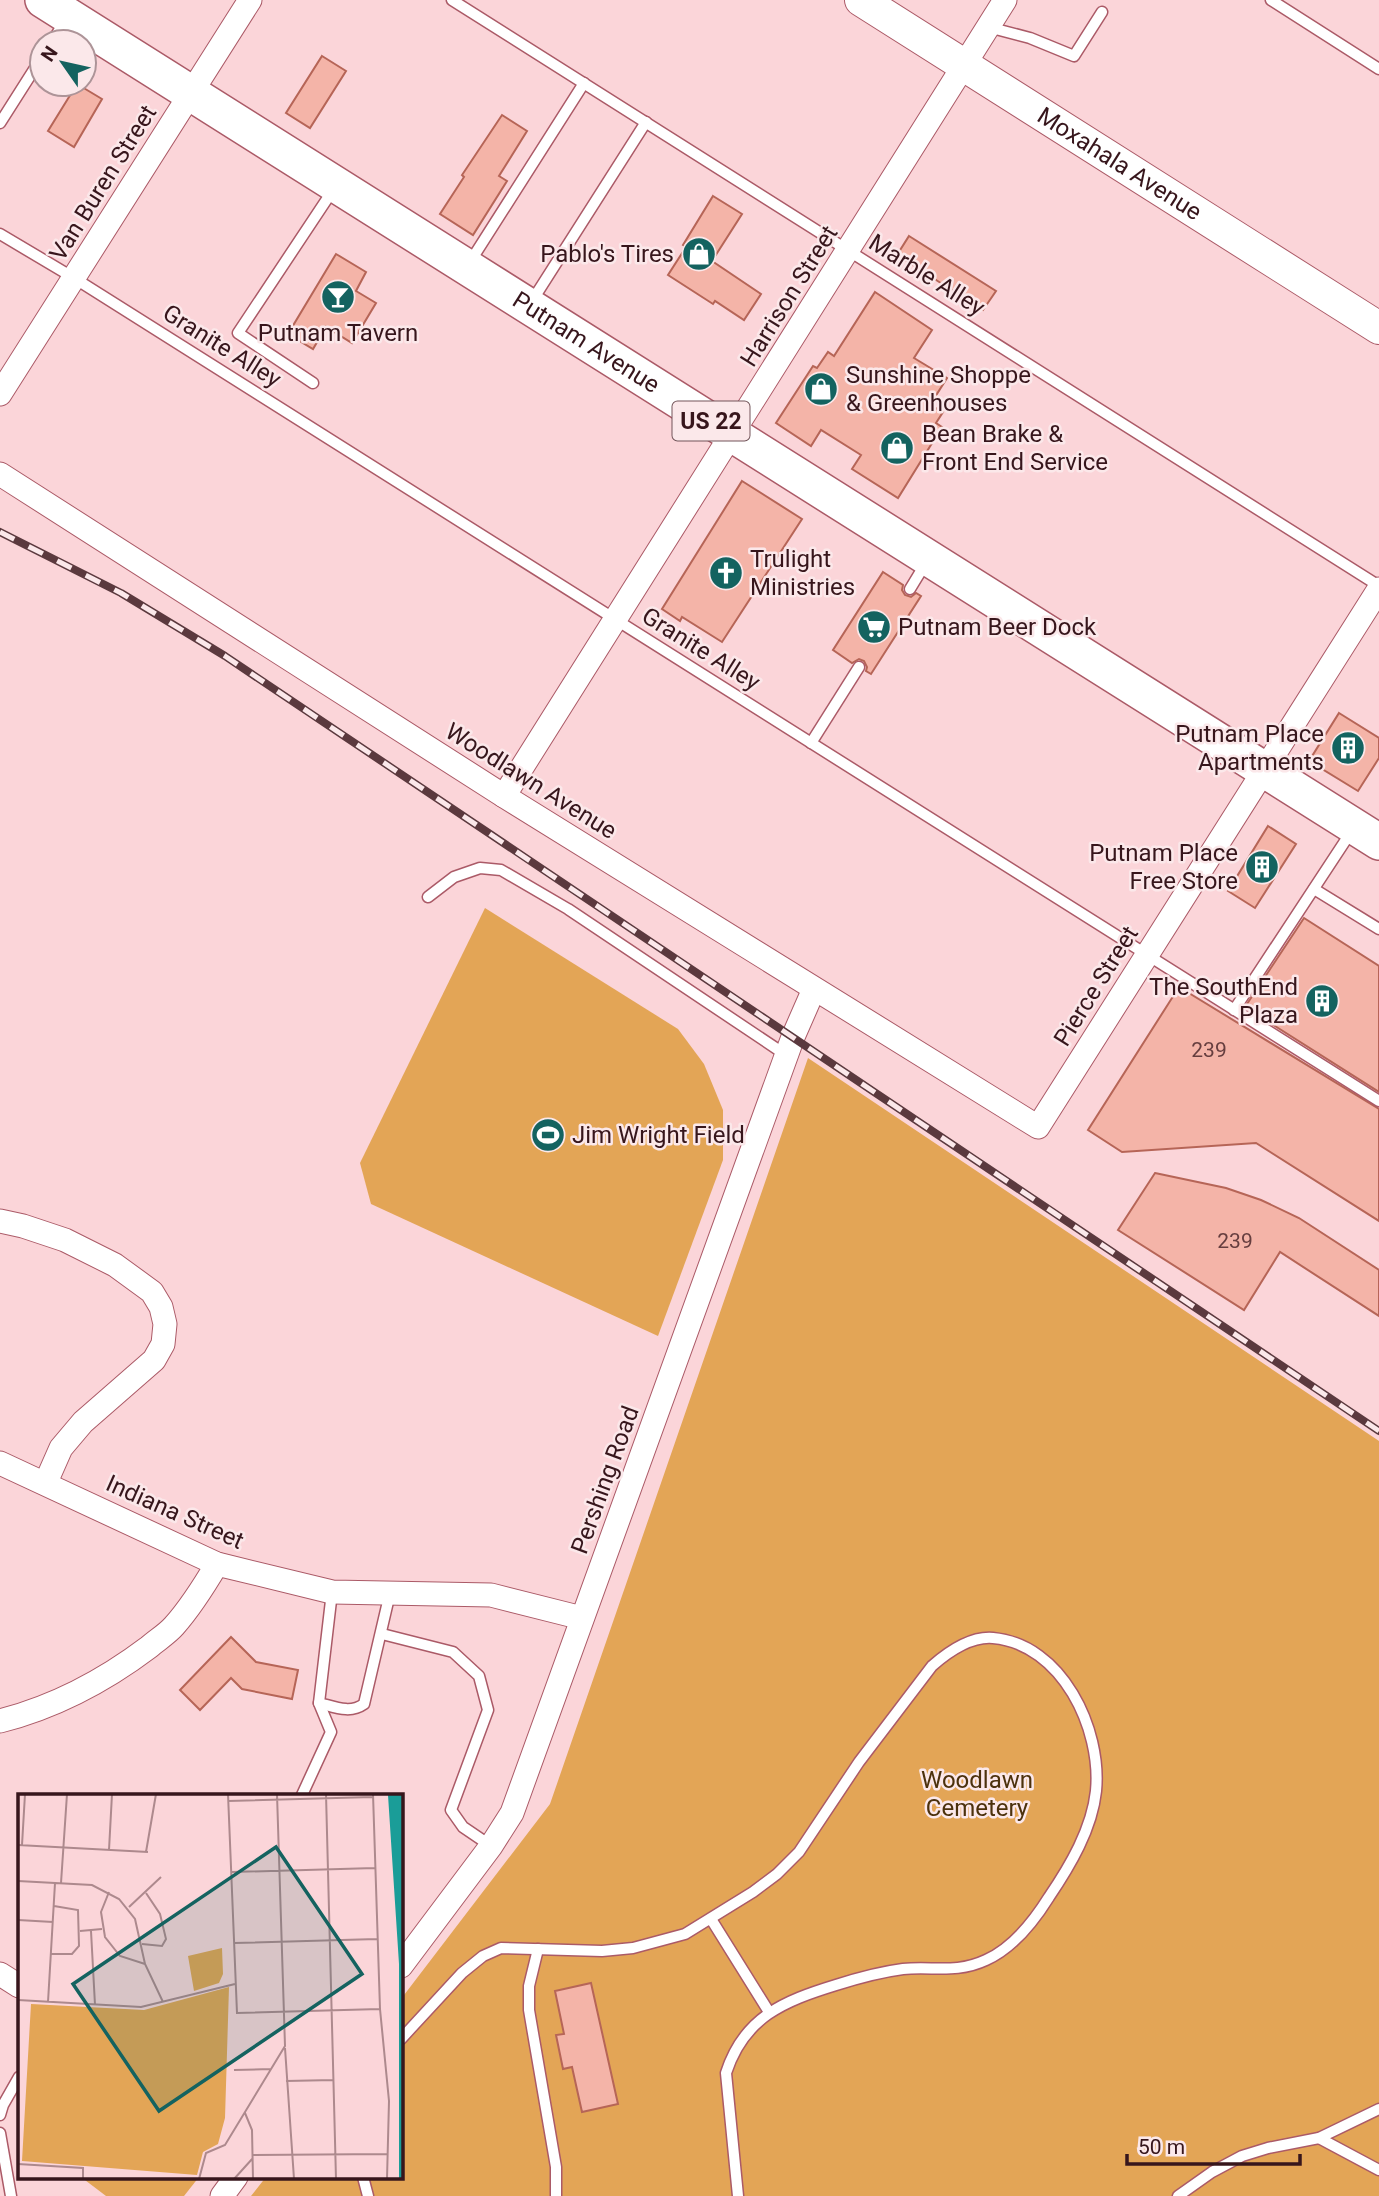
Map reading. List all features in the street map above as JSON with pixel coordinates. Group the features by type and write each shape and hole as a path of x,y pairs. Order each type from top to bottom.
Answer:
{"main road":[{"name":"Putnam Avenue","path":"54,19 191,93 1367,835"}],"street":[{"name":"Van Buren Street","path":"0,394 250,0"},
{"name":"Moxahala Avenue","path":"861,0 1379,328"},
{"name":"Harrison Street","path":"505,796 1005,0"},
{"name":"Woodlawn Avenue","path":"0,474 505,796 1038,1128"},
{"name":"Pierce Street","path":"1038,1128 1379,587"},
{"name":"Pershing Road","path":"402,1965 491,1846 512,1813 786,1055 814,989"},
{"path":"0,1221 65,1240 115,1265 152,1292 161,1307 165,1324 163,1345 154,1360 83,1422 61,1448 46,1482"},
{"name":"Indiana Street","path":"0,1462 217,1564 332,1592 491,1595 582,1618"},
{"path":"0,1721 30,1713 80,1692 124,1667 172,1629 203,1588 217,1564"},
{"path":"0,1974 18,1985"},
{"path":"222,2196 235,2178"}],"lane":[{"name":"Marble Alley","path":"452,0 1379,587"},
{"path":"1271,0 1379,69"},
{"path":"988,27 1030,37 1074,56 1102,12"},
{"path":"0,123 28,79"},
{"path":"467,267 584,83"},
{"path":"529,306 646,122"},
{"path":"313,383 238,333 336,185"},
{"name":"Granite Alley","path":"0,234 74,278 1379,1101"},
{"path":"910,589 929,558"},
{"path":"811,743 859,667"},
{"path":"1234,1010 1314,889 1367,835"},
{"path":"428,897 454,877 480,869 501,870 568,909 786,1055"},
{"path":"1314,889 1379,929"},
{"path":"302,1794 331,1732 319,1703 332,1592"},
{"path":"319,1703 344,1710 357,1710 364,1704 390,1593"},
{"path":"382,1634 453,1652 479,1676 488,1710 451,1810 463,1827 491,1846"},
{"path":"402,2038 462,1973 483,1956 501,1948 603,1951 633,1948 685,1934 711,1919 777,1874 799,1852 859,1762 932,1666 960,1646 992,1638 1023,1647 1040,1656 1079,1704 1092,1743 1096,1790 1082,1839 1069,1865 1023,1932 1005,1949 987,1960 966,1967 941,1970 906,1969 879,1973 813,1992 769,2012 750,2028 739,2042 726,2073 738,2196"},
{"path":"711,1919 769,2012"},
{"path":"538,1949 529,1986 529,2010 556,2167 556,2196"},
{"path":"0,2115 18,2079"},
{"path":"1178,2196 1212,2172 1242,2156 1319,2138 1379,2109"},
{"path":"0,2133 11,2196"},
{"path":"1319,2138 1379,2171"},
{"path":"363,2178 368,2196"}],"green space":[{"name":"Jim Wright Field","path":"485,908 678,1029 704,1064 723,1110 723,1160 658,1336 371,1204 360,1163"},
{"name":"Woodlawn Cemetery","path":"808,1058 1379,1441 1379,2196 251,2196 265,2178 402,2178 402,1998 550,1804"},
{"path":"82,2178 198,2178 184,2196 106,2196"}],"building":[{"path":"322,56 346,71 310,128 286,113"},
{"path":"98,97 102,99 74,147 48,131 68,98"},
{"path":"502,115 527,131 499,176 507,181 473,235 440,214"},
{"name":"Pablo's Tires","path":"713,196 742,214 712,261 761,294 744,320 668,275"},
{"path":"909,236 996,291 983,310 897,255"},
{"name":"Putnam Tavern","path":"336,254 366,272 356,291 376,303 352,343 326,327 313,349 288,334"},
{"path":"875,292 932,330 914,358 947,378 930,405 943,412 936,423 942,427 898,498 852,469 861,455 821,430 811,446 776,423 813,366 817,368 828,352 834,356"},
{"name":"Trulight Ministries","path":"742,481 802,519 722,642 682,617 680,621 662,609"},
{"name":"Putnam Beer Dock","path":"883,572 903,585 905,595 911,597 916,593 921,596 871,674 866,671 864,661 859,659 852,663 833,650"},
{"name":"Putnam Place Apartments","path":"1339,713 1379,738 1379,758 1358,791 1309,761"},
{"name":"Putnam Place Free Store","path":"1268,826 1296,844 1255,908 1228,891"},
{"name":"The SouthEnd Plaza","path":"1304,918 1379,966 1379,1092 1245,1007"},
{"path":"1179,987 1379,1109 1379,1221 1256,1143 1122,1152 1088,1130"},
{"path":"1155,1173 1226,1188 1261,1200 1299,1218 1379,1270 1379,1316 1280,1252 1244,1310 1118,1230"},
{"path":"231,1637 256,1662 298,1670 292,1699 242,1689 231,1678 200,1710 180,1690"},
{"path":"591,1983 618,2104 582,2112 572,2067 563,2069 556,2035 564,2034 555,1991"}],"railway":[{"path":"0,532 121,593 225,656 1379,1431"}],"place":[{"name":"Pablo's Tires","path":"699,254"},
{"name":"Putnam Tavern","path":"338,297"},
{"name":"Sunshine Shoppe & Greenhouses","path":"821,389"},
{"name":"Bean Brake & Front End Service","path":"897,448"},
{"name":"Trulight Ministries","path":"726,573"},
{"name":"Putnam Beer Dock","path":"874,627"},
{"name":"Putnam Place Apartments","path":"1348,748"},
{"name":"Putnam Place Free Store","path":"1262,867"},
{"name":"The SouthEnd Plaza","path":"1322,1001"},
{"name":"Jim Wright Field","path":"548,1135"}]}
